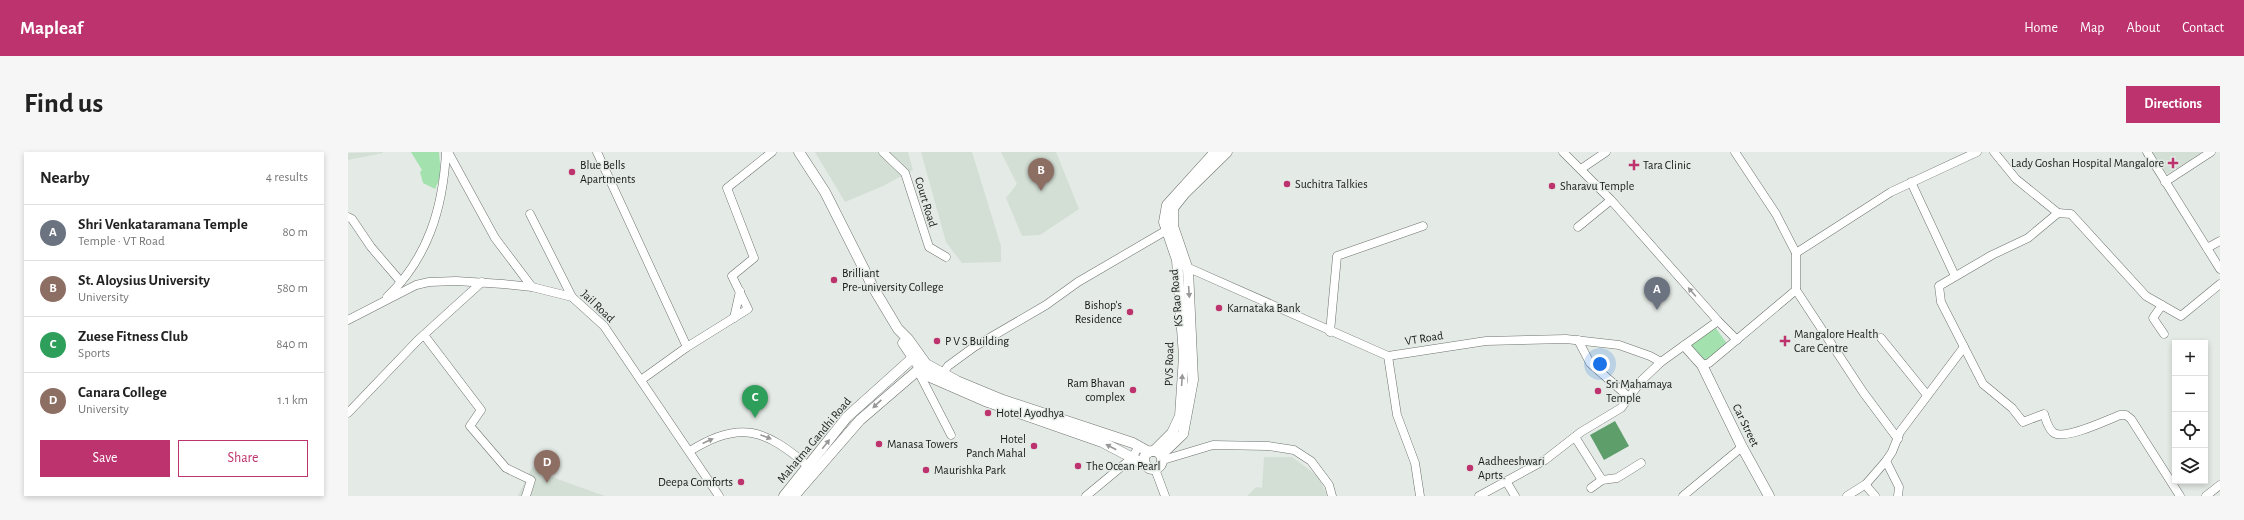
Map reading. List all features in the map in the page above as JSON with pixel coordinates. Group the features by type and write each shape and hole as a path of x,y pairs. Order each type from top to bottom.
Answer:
{"main road":[{"path":"800,152 825,192 874,289 915,356 919,373"},
{"path":"1165,226 1167,206 1215,152"},
{"name":"KS Rao Road","path":"1183,265 1173,226 1173,208 1227,152"},
{"name":"PVS Road","path":"1151,467 1162,465 1157,455 1172,433 1180,416 1184,356 1183,265 1165,226"},
{"path":"898,329 905,353 904,366"},
{"path":"903,343 915,356"},
{"name":"Car Street","path":"1684,346 1702,365 1742,447 1769,496"},
{"name":"Mahatma Gandhi Road","path":"784,496 847,417 915,356"},
{"path":"919,373 943,373 952,382 985,401 1102,442 1151,467"},
{"path":"919,373 952,382 1139,446 1157,455"},
{"name":"Mahatma Gandhi Road","path":"794,496 860,420 919,373"},
{"path":"1151,467 1144,459 1157,455"}],"street":[{"path":"447,152 495,238 532,287"},
{"path":"380,303 401,282 420,257 430,237 442,192 447,152"},
{"path":"597,152 687,346"},
{"path":"641,380 687,346 748,309 732,276 754,258 727,188 772,152"},
{"name":"Court Road","path":"883,152 905,173 929,247 946,257"},
{"path":"1564,152 1611,200 1718,321 1737,340"},
{"path":"1581,169 1606,152"},
{"path":"1735,152 1776,214 1796,253 1796,290 1863,392 1897,434"},
{"path":"1796,253 1891,192 1977,152"},
{"path":"1994,152 2016,179 2058,213 2071,214 2146,296 2181,316 2220,284"},
{"path":"2147,152 2220,269"},
{"path":"2165,182 2210,152"},
{"path":"1911,182 1955,276"},
{"path":"1578,227 1611,200"},
{"path":"2058,213 2028,238 1992,255 1939,286 1941,302 1983,384 2012,408 2023,422 2044,414 2049,427 2054,433 2066,435 2120,415 2126,415 2180,496"},
{"path":"530,214 572,297"},
{"path":"348,217 352,219 371,247 401,282"},
{"path":"943,373 948,366 974,347 1046,305 1078,282 1165,226"},
{"path":"1330,332 1337,256 1423,226"},
{"path":"2208,248 2220,241"},
{"path":"503,284 509,282 516,275 514,263"},
{"path":"1183,265 1330,332 1388,356 1397,415 1415,463 1420,496"},
{"name":"Jail Road","path":"348,320 416,285 429,282 482,282 532,287 572,297 604,326 719,496"},
{"path":"348,413 424,335 482,282"},
{"path":"1702,365 1709,363 1796,290"},
{"path":"734,318 740,291"},
{"path":"2162,305 2153,318 2164,334"},
{"path":"1479,496 1545,460 1575,437 1621,408 1642,380 1661,362 1718,321"},
{"path":"424,335 481,410 470,426 506,468 531,480 526,496"},
{"path":"1881,338 1927,396"},
{"path":"1578,340 1590,363 1630,398"},
{"name":"VT Road","path":"1388,356 1486,341 1578,340 1618,346 1650,356 1661,362"},
{"path":"1847,496 1866,484 1886,461 1897,434 1964,347 1963,345"},
{"path":"919,373 951,434"},
{"path":"690,451 717,437 739,431 750,432 768,437 787,447 808,466"},
{"path":"1575,437 1602,480"},
{"path":"1157,455 1213,445 1268,446 1294,450 1311,461 1329,485 1332,496"},
{"path":"1086,496 1132,458 1139,446"},
{"path":"1683,496 1742,447"},
{"path":"1886,461 1899,487 1898,496"},
{"path":"1591,488 1602,480 1617,478 1641,463"},
{"path":"1151,467 1165,496"},
{"path":"1506,481 1515,496"},
{"path":"1866,484 1875,496"},
{"path":"2206,496 2220,485"}],"shaded area":[{"path":"411,152 439,152 441,175 435,189 423,183 420,172 422,170"},
{"path":"815,152 908,152 913,170 883,186 845,202"},
{"path":"921,152 972,152 1001,246 1001,262 962,263 946,242"},
{"path":"1001,152 1056,152 1079,209 1040,235 1022,236 1006,198 1017,184"},
{"name":"Lady Goshan Hospital Mangalore","path":"2150,152 2206,152 2167,174"},
{"path":"348,153 383,153 348,160"},
{"path":"1715,327 1728,345 1702,364 1689,346"},
{"path":"1615,421 1629,446 1604,460 1590,435"},
{"path":"1264,457 1292,457 1319,477 1327,496 1247,496 1256,487 1262,488"},
{"path":"532,467 560,480 605,496 518,496"}],"place":[{"name":"Lady Goshan Hospital Mangalore","path":"2173,163"},
{"name":"Tara Clinic","path":"1634,165"},
{"name":"Blue Bells Apartments","path":"572,172"},
{"name":"Suchitra Talkies","path":"1287,184"},
{"name":"Sharavu Temple","path":"1552,186"},
{"name":"St. Aloysius University","path":"1041,191"},
{"name":"Brilliant Pre-university College","path":"834,280"},
{"name":"Karnataka Bank","path":"1219,308"},
{"name":"Shri Venkataramana Temple","path":"1657,310"},
{"name":"Bishop's Residence","path":"1130,312"},
{"name":"P V S Building","path":"937,341"},
{"name":"Mangalore Health Care Centre","path":"1785,341"},
{"name":"Ram Bhavan complex","path":"1133,390"},
{"name":"Sri Mahamaya Temple","path":"1598,391"},
{"name":"Hotel Ayodhya","path":"988,413"},
{"name":"Zuese Fitness Club","path":"755,418"},
{"name":"Manasa Towers","path":"879,444"},
{"name":"Hotel Panch Mahal","path":"1034,446"},
{"name":"The Ocean Pearl","path":"1078,466"},
{"name":"Aadheeshwari Aprts.","path":"1470,468"},
{"name":"Maurishka Park","path":"926,470"},
{"name":"Deepa Comforts","path":"741,482"},
{"name":"Canara College","path":"547,483"}]}
